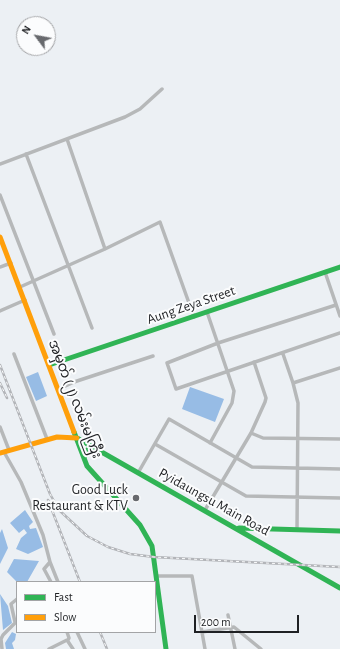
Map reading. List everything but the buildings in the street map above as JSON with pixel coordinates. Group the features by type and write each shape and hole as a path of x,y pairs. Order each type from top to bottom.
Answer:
{"main road":[{"name":"အမှတ် (၂) လမ်းမကြီး","path":"0,237 84,458 98,480 134,519 147,536 154,557 156,581"},
{"name":"Aung Zeya Street","path":"49,365 340,267"},
{"path":"4,451 47,438 77,438"},
{"name":"Pyidaungsu Main Road","path":"77,438 138,474 238,528 340,588"},
{"path":"84,458 87,450 94,447"},
{"path":"238,528 340,531"},
{"name":"အမှတ် (၂) လမ်းမကြီး","path":"156,583 166,649"}],"street":[{"path":"0,164 125,117 140,108 162,89"},
{"path":"67,139 105,249"},
{"path":"26,154 92,328"},
{"path":"0,195 32,281 54,334"},
{"path":"20,287 161,223 194,317"},
{"path":"0,267 10,263"},
{"path":"325,272 340,316"},
{"path":"0,310 25,300"},
{"path":"336,305 218,343 167,362 175,388 283,354 340,333"},
{"path":"207,312 234,391 234,397 210,442"},
{"path":"14,354 47,438"},
{"path":"283,354 298,403 297,530"},
{"path":"58,389 82,379 153,356"},
{"path":"205,510 251,433 266,399 254,362"},
{"path":"293,383 340,368"},
{"path":"138,474 169,419 252,467 340,469"},
{"path":"0,427 4,451 24,488 43,535 50,562 58,581"},
{"path":"251,433 263,438 340,439"},
{"path":"155,444 248,496 340,498"},
{"path":"49,581 44,569 50,562"},
{"path":"155,576 192,576 205,649"},
{"path":"2,649 1,639 3,635 16,622 11,604 16,600"},
{"path":"228,615 235,649"},
{"path":"202,632 236,628 261,649"},
{"path":"67,633 68,640 73,649"},
{"path":"77,633 85,649"},
{"path":"49,649 68,640"}],"water":[{"path":"38,372 47,396 36,401 26,377"},
{"path":"190,387 224,399 215,422 182,409"},
{"path":"25,510 33,522 29,526 30,529 36,528 43,547 28,554 16,549 21,538 27,533 24,529 19,533 10,523"},
{"path":"2,529 8,548 0,564 0,533"},
{"path":"14,559 39,561 28,581 16,581 7,572"},
{"path":"0,594 8,606 12,623 3,630"},
{"path":"12,632 16,634 15,640 12,643 14,649 6,649 5,643"}],"railway":[{"path":"0,365 50,494 59,510 87,536 108,547 130,554 154,557 340,567"},
{"path":"0,383 7,398"},
{"path":"48,500 80,581"},
{"path":"100,633 107,649"}],"traffic: fast":[{"path":"49,365 340,267"},
{"path":"74,432 87,466 140,525 152,546 166,649"},
{"path":"77,438 340,588"},
{"path":"84,458 87,450 94,447"},
{"path":"239,528 340,531"}],"traffic: slow":[{"path":"0,237 74,432"},
{"path":"0,453 57,437 77,438"}],"place":[{"name":"Good Luck Restaurant & KTV","path":"136,498"}]}
